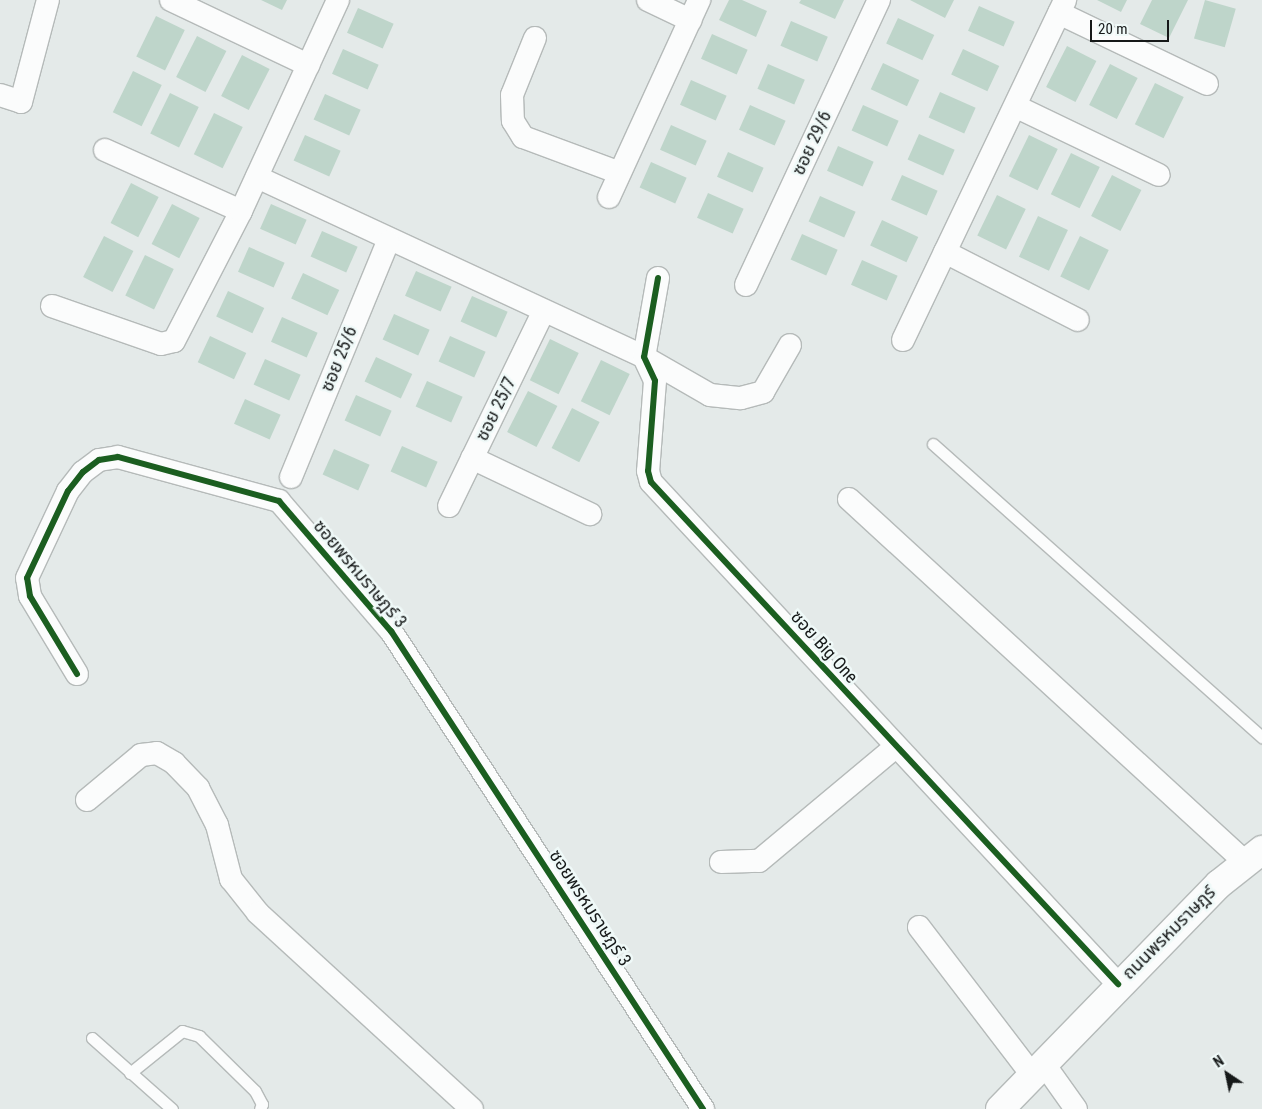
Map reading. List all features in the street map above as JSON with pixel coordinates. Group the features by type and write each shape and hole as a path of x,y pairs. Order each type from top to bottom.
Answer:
{"street":[{"path":"0,95 21,102 48,0"},
{"path":"171,0 308,65"},
{"path":"52,306 161,344 174,341 241,211 338,0"},
{"path":"648,0 690,20"},
{"path":"609,198 699,0"},
{"name":"ซอย 29/6","path":"746,285 879,0"},
{"path":"904,340 945,252 1017,107 1062,7 1207,84"},
{"path":"535,38 512,95 513,121 522,137 620,172"},
{"path":"1017,107 1160,175"},
{"path":"105,150 241,211"},
{"path":"257,177 388,242 644,357 692,388 741,398 769,388 790,345"},
{"name":"ซอย 25/6","path":"291,477 388,242"},
{"path":"945,252 1078,320"},
{"path":"644,357 658,278"},
{"name":"ซอย 25/7","path":"450,506 543,312"},
{"name":"ซอย Big One","path":"644,357 655,381 648,471 651,482 894,748 1118,984"},
{"name":"ซอยพรหมราษฎร์ 3","path":"77,674 30,596 27,578 68,491 83,472 99,460 118,457 280,501 391,631 703,1109"},
{"path":"472,458 590,514"},
{"path":"849,499 1253,856"},
{"path":"721,862 759,861 894,748"},
{"path":"87,800 141,755 156,753 174,763 198,788 218,825 231,879 258,913 472,1109"},
{"name":"ถนนพรหมราษฎร์","path":"1000,1109 1118,984 1253,856"},
{"path":"919,927 1038,1070 1076,1109"}],"lane":[{"path":"933,444 1262,738"},
{"path":"130,1073 182,1031 199,1036 255,1091 262,1104 260,1109"},
{"path":"92,1038 172,1109"}],"building":[{"path":"261,0 287,0 282,10"},
{"path":"729,0 742,0 767,11 756,37 719,20"},
{"path":"801,0 844,0 835,19 799,3"},
{"path":"910,0 954,0 945,18"},
{"path":"1097,0 1127,0 1121,12"},
{"path":"1152,0 1188,0 1169,38 1140,24"},
{"path":"1205,0 1236,9 1225,47 1194,38"},
{"path":"979,6 1015,22 1004,47 968,31"},
{"path":"358,8 394,24 383,49 347,33"},
{"path":"156,16 185,30 165,70 136,56"},
{"path":"898,18 934,35 922,60 886,43"},
{"path":"791,21 828,37 817,61 780,46"},
{"path":"712,34 748,50 737,75 701,59"},
{"path":"197,36 226,51 206,92 176,77"},
{"path":"1067,46 1096,61 1076,102 1046,87"},
{"path":"343,49 379,65 368,90 332,74"},
{"path":"963,49 999,66 987,91 951,74"},
{"path":"242,55 270,69 249,110 221,96"},
{"path":"883,63 919,80 907,106 871,89"},
{"path":"768,64 805,80 794,104 757,89"},
{"path":"1110,64 1138,78 1117,119 1089,105"},
{"path":"133,71 162,85 142,126 113,112"},
{"path":"691,80 727,96 716,121 680,105"},
{"path":"1155,83 1184,97 1164,138 1135,124"},
{"path":"940,92 976,108 964,133 929,118"},
{"path":"170,93 199,107 179,147 150,133"},
{"path":"325,94 361,110 349,135 314,120"},
{"path":"750,105 786,121 775,146 739,130"},
{"path":"863,105 899,121 887,146 852,131"},
{"path":"214,113 243,127 223,168 194,154"},
{"path":"671,125 707,141 696,166 660,150"},
{"path":"919,134 955,150 943,175 908,160"},
{"path":"305,135 341,151 329,176 294,161"},
{"path":"1029,135 1058,149 1038,190 1009,176"},
{"path":"838,146 874,162 863,187 827,171"},
{"path":"728,152 764,168 753,193 717,177"},
{"path":"1071,153 1100,167 1080,208 1051,194"},
{"path":"651,162 687,178 675,203 640,188"},
{"path":"902,175 938,191 927,216 891,200"},
{"path":"1112,175 1141,190 1121,231 1091,216"},
{"path":"131,183 159,197 138,237 111,223"},
{"path":"708,193 744,209 733,234 697,218"},
{"path":"997,195 1026,209 1006,249 977,235"},
{"path":"820,196 856,212 844,237 809,222"},
{"path":"172,204 200,218 179,258 152,244"},
{"path":"271,204 307,220 296,245 260,229"},
{"path":"1038,216 1068,230 1049,271 1019,257"},
{"path":"882,220 918,237 906,262 870,245"},
{"path":"322,231 358,247 346,272 311,257"},
{"path":"802,234 838,250 826,275 791,260"},
{"path":"104,236 133,251 113,292 83,277"},
{"path":"1080,236 1109,250 1089,290 1060,276"},
{"path":"249,247 285,263 274,288 238,272"},
{"path":"145,255 174,269 154,309 125,295"},
{"path":"862,260 898,276 887,301 851,285"},
{"path":"416,271 452,287 441,312 405,296"},
{"path":"303,273 339,290 327,315 291,298"},
{"path":"228,291 264,308 252,333 216,316"},
{"path":"472,296 508,312 496,337 461,322"},
{"path":"394,314 430,330 418,355 383,340"},
{"path":"282,317 318,333 307,358 271,342"},
{"path":"210,336 246,353 234,379 198,362"},
{"path":"450,336 486,352 474,377 439,362"},
{"path":"550,339 579,353 559,394 530,380"},
{"path":"376,357 412,374 401,398 365,381"},
{"path":"265,359 301,375 289,400 254,385"},
{"path":"601,360 630,374 610,415 581,401"},
{"path":"427,381 463,397 451,422 416,407"},
{"path":"528,391 557,406 537,447 507,432"},
{"path":"356,395 392,411 380,436 345,421"},
{"path":"245,399 281,415 270,440 234,424"},
{"path":"572,408 600,422 579,462 552,448"},
{"path":"402,446 438,462 426,487 391,472"},
{"path":"334,449 370,465 358,490 323,475"}],"cycle path":[{"path":"658,278 644,357 655,381 648,471 651,482 1118,984"},
{"path":"77,674 30,596 27,578 68,491 83,472 99,460 118,457 279,501 391,631 703,1109"}]}
